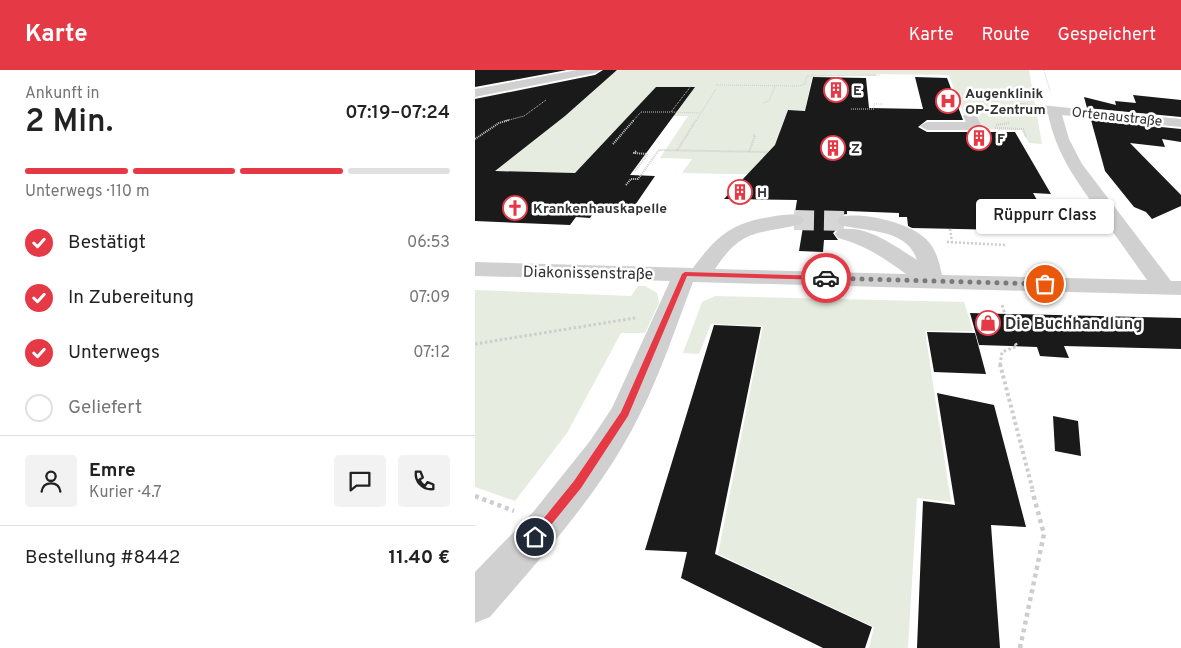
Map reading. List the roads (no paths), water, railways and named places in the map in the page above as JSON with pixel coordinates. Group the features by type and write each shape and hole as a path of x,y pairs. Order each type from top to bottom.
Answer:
{"street":[{"path":"475,93 595,70"},
{"name":"Ortenaustraße","path":"1020,107 1181,123"},
{"path":"1054,109 1061,139 1068,155 1109,210 1172,287"},
{"path":"927,126 975,127 970,116"},
{"path":"1041,207 1109,210"},
{"path":"475,602 547,523 601,451 625,414 667,317 692,274 752,243 798,226"},
{"path":"843,227 877,243 933,281"},
{"name":"Diakonissenstraße","path":"475,269 1172,287"}],"tunnel":[{"path":"794,220 847,221"}],"place":[{"name":"E","path":"836,90"},
{"name":"Augenklinik OP-Zentrum","path":"948,101"},
{"name":"F","path":"979,138"},
{"name":"Z","path":"833,148"},
{"name":"H","path":"740,192"},
{"name":"Krankenhauskapelle","path":"515,208"},
{"name":"Rüppurr Class","path":"1045,284"},
{"name":"Die Buchhandlung","path":"988,323"}]}
